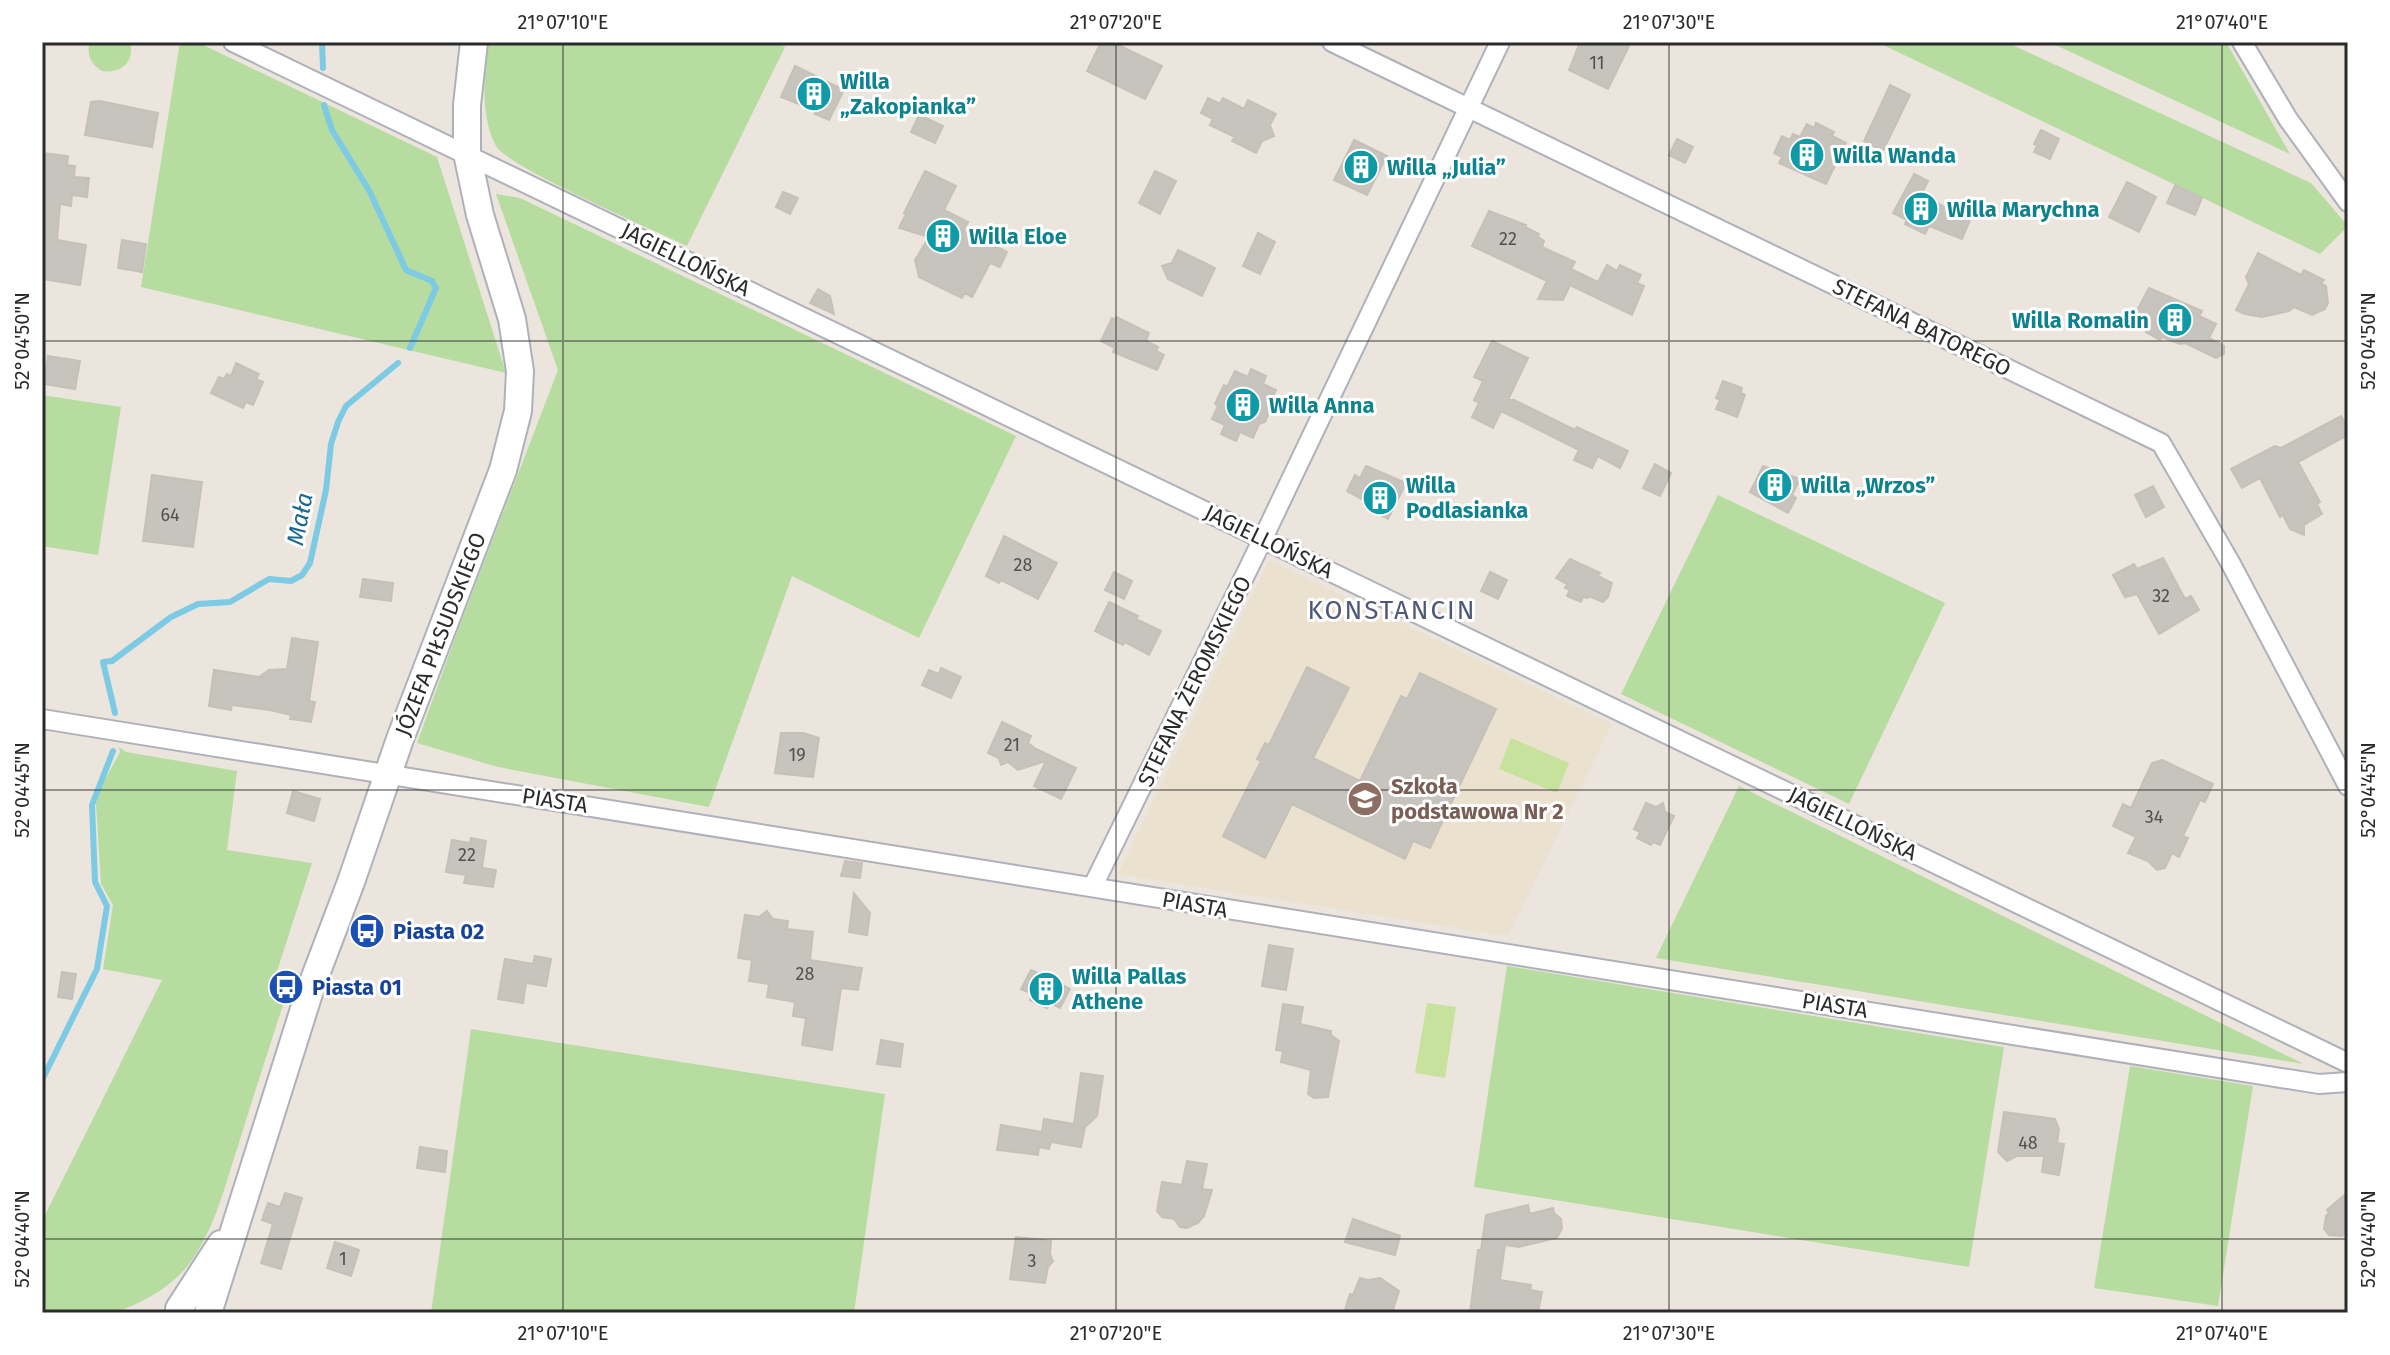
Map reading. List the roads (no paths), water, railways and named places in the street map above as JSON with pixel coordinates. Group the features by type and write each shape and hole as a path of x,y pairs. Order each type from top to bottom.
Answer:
{"street":[{"name":"JAGIELLOŃSKA","path":"233,42 2348,1063"},
{"name":"JÓZEFA PIŁSUDSKIEGO","path":"208,1313 310,990 503,470 518,411 520,371 512,319 480,215 467,153 467,105 474,42"},
{"name":"STEFANA BATOREGO","path":"1332,42 2161,443 2231,564 2348,786"},
{"name":"STEFANA ŻEROMSKIEGO","path":"1093,886 1263,539 1500,42"},
{"path":"2242,42 2288,119 2348,202"},
{"name":"PIASTA","path":"42,719 2319,1084 2348,1082"},
{"name":"JÓZEFA PIŁSUDSKIEGO","path":"180,1312 238,1213"}],"waterway":[{"name":"Mała","path":"322,42 323,68"},
{"name":"Mała","path":"324,105 332,130 370,192 406,270 432,281 436,288 410,348"},
{"name":"Mała","path":"115,713 103,662 112,661 171,617 198,604 230,602 269,579 291,581 302,575 310,563 326,490 331,444 338,422 346,406 398,363"},
{"name":"Mała","path":"42,1080 97,969 107,906 95,882 92,805 113,751"}],"place":[{"name":"Willa „Zakopianka”","path":"814,94"},
{"name":"Willa Wanda","path":"1807,155"},
{"name":"Willa „Julia”","path":"1361,167"},
{"name":"Willa Marychna","path":"1921,209"},
{"name":"Willa Eloe","path":"943,236"},
{"name":"Willa Romalin","path":"2175,320"},
{"name":"Willa Anna","path":"1243,405"},
{"name":"Willa „Wrzos”","path":"1775,485"},
{"name":"Willa Podlasianka","path":"1380,498"},
{"name":"Szkoła podstawowa Nr 2","path":"1365,799"},
{"name":"Piasta 02","path":"367,931"},
{"name":"Piasta 01","path":"286,987"},
{"name":"Willa Pallas Athene","path":"1046,989"}],"district":[{"name":"KONSTANCIN","path":"1392,610"}]}
